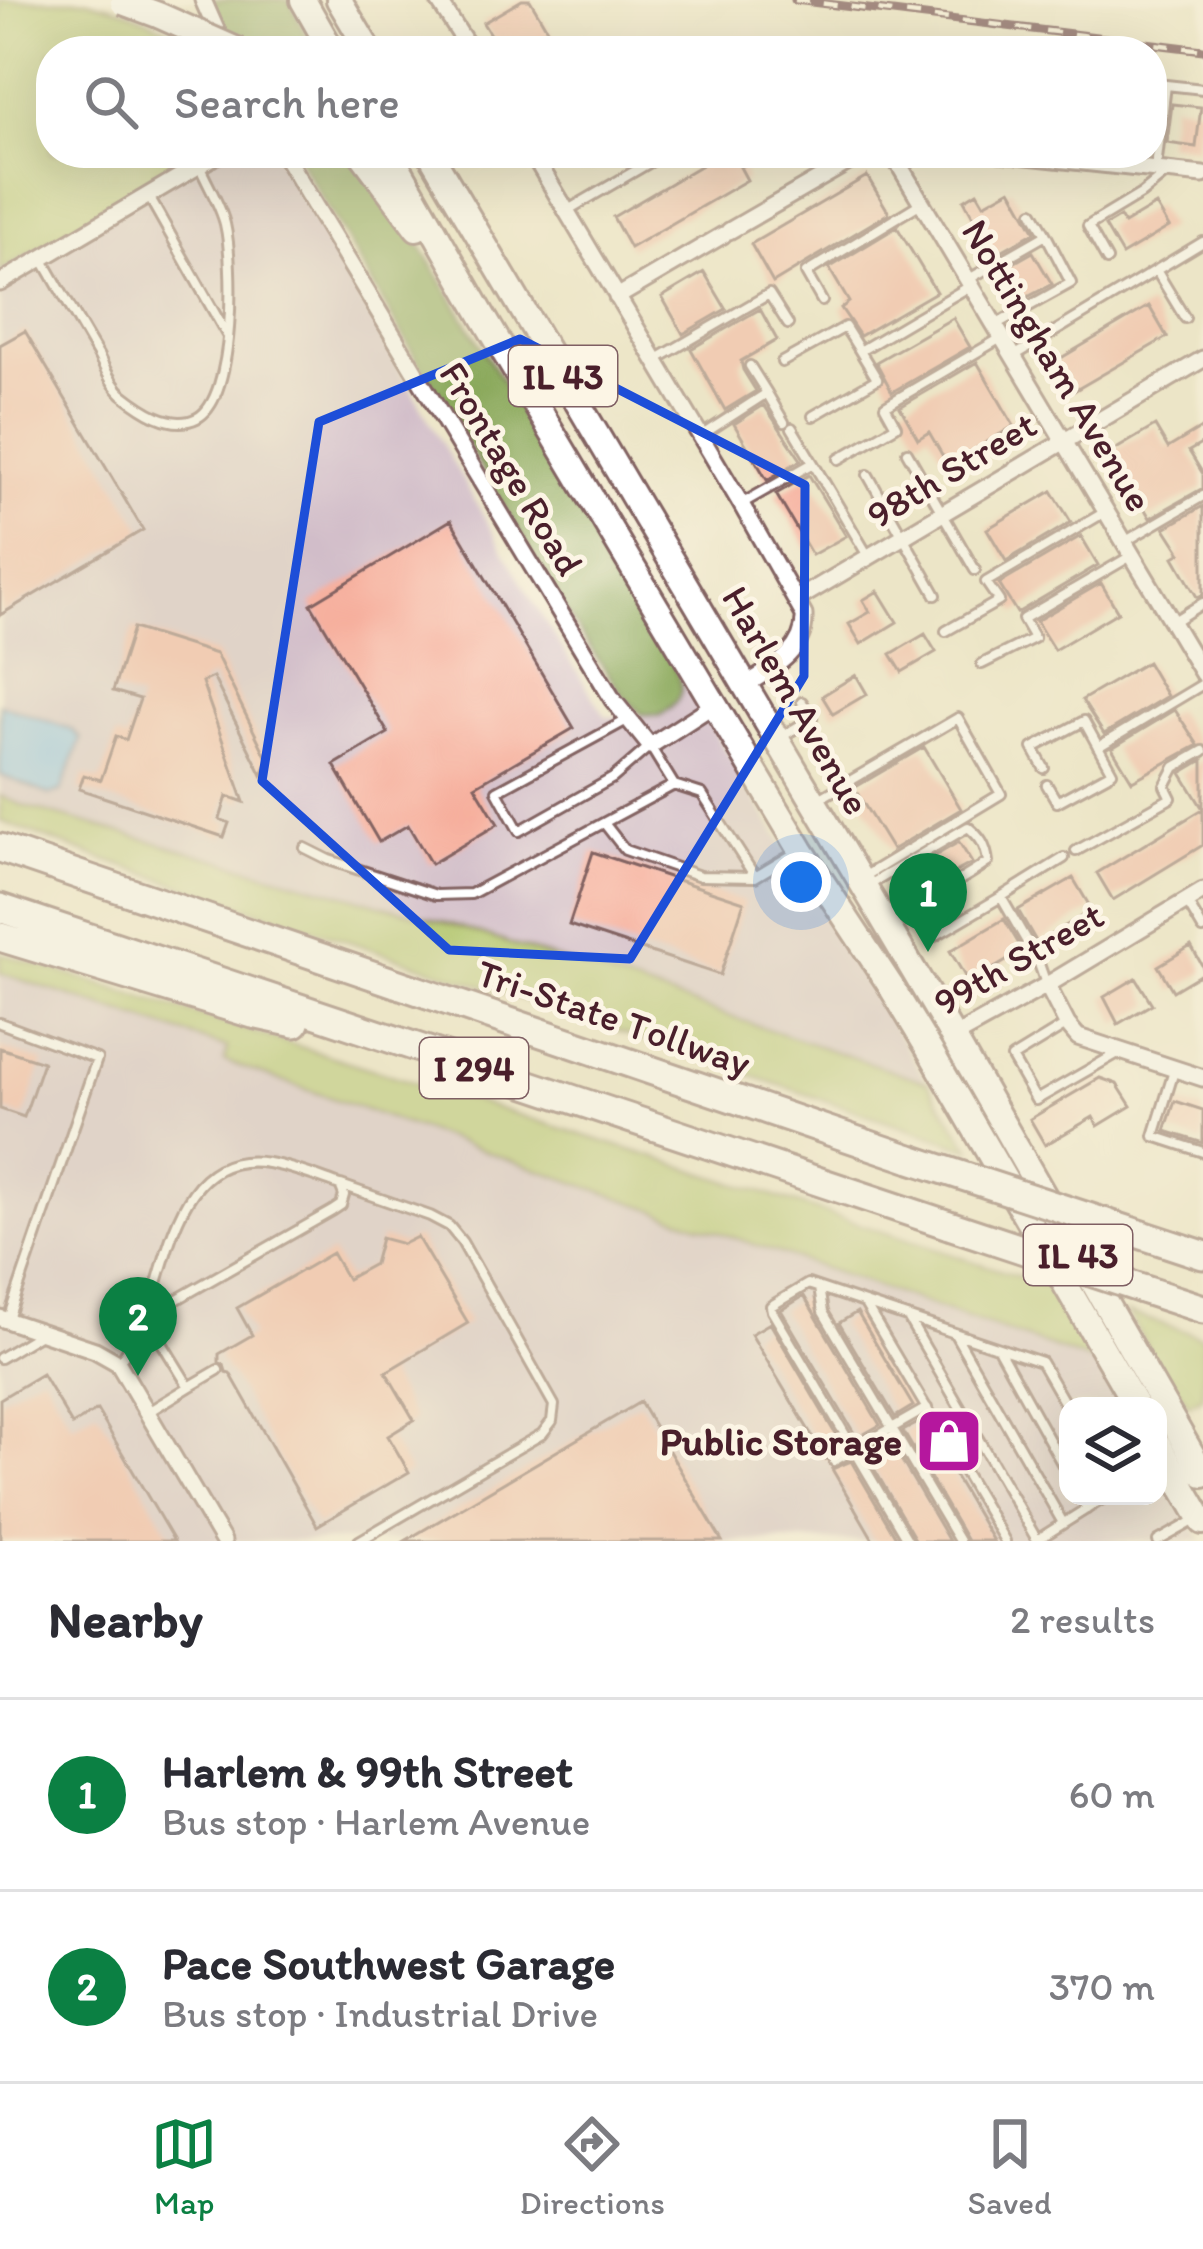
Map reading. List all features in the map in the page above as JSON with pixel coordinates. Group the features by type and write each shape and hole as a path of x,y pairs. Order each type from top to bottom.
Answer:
{"highway":[{"name":"Tri-State Tollway","path":"0,848 1203,1255"},
{"name":"I 294","path":"0,908 1203,1309"},
{"path":"0,937 253,1014 408,1046"}],"main road":[{"path":"339,0 360,36"},
{"path":"117,1 205,36"},
{"path":"372,168 484,318"},
{"name":"Harlem Avenue","path":"399,168 801,850 930,1051 1131,1397"},
{"name":"Harlem Avenue","path":"439,168 863,883 1203,1474"},
{"name":"99th Street","path":"930,1051 953,1037"},
{"path":"1167,1465 1202,1520"}],"street":[{"path":"203,0 218,36"},
{"path":"438,0 461,36"},
{"path":"0,283 194,168"},
{"name":"Frontage Road","path":"292,168 613,700 650,746"},
{"path":"541,168 804,615 800,640 784,660 744,686"},
{"path":"617,297 838,168"},
{"name":"Nottingham Avenue","path":"901,168 1203,674"},
{"path":"1144,168 1203,175"},
{"name":"98th Street","path":"796,600 1203,359"},
{"path":"650,746 715,704"},
{"name":"99th Street","path":"953,1037 1203,891"},
{"path":"1047,985 1067,1024 1086,1042 1203,1078"},
{"path":"4,1320 95,1350 118,1363 223,1541"}],"lane":[{"path":"1167,85 1203,88"},
{"path":"42,258 117,390 151,415 178,421 197,418 212,404 221,375 232,275 224,222 200,168"},
{"path":"567,211 641,168"},
{"path":"1107,260 1088,226 1141,194 1163,168"},
{"path":"148,196 228,338"},
{"path":"822,301 806,273 922,202"},
{"path":"838,460 896,426 885,406 1071,284 1033,212"},
{"path":"860,351 1046,235"},
{"path":"1014,356 1203,242"},
{"path":"1156,270 1185,318"},
{"path":"655,360 769,294 788,324"},
{"path":"782,362 845,327 877,380 813,416"},
{"path":"750,366 868,556"},
{"path":"700,435 767,393"},
{"path":"907,452 975,570"},
{"path":"741,504 813,463"},
{"path":"868,475 937,595"},
{"path":"982,664 1034,638 1023,619 1203,496"},
{"path":"946,631 999,602 986,582 1106,511"},
{"path":"1172,622 1203,603"},
{"path":"1098,747 1203,684"},
{"path":"778,739 812,718 802,702"},
{"path":"815,801 958,718 1001,794 863,883"},
{"path":"628,719 497,791 519,831 613,778 650,746 674,785 702,794 755,877"},
{"path":"1044,769 1033,748 1084,721 1112,772 1057,802 1047,785"},
{"path":"1076,851 1171,798 1165,786 1174,767 1203,751"},
{"path":"305,848 436,895 472,894 674,785"},
{"path":"604,824 625,850 700,876 755,877 801,850"},
{"path":"863,883 968,826 987,850 988,862 884,920"},
{"path":"934,936 1064,859"},
{"path":"1001,896 1047,985"},
{"path":"1186,901 1203,929"},
{"path":"0,1023 97,1059 4,1320"},
{"path":"1067,1024 1012,1058 1036,1100 1119,1052"},
{"path":"1175,1070 1154,1136 1203,1153"},
{"path":"118,1363 146,1317 180,1213 192,1192 212,1174 237,1163 265,1162 449,1226 548,1390 553,1420 542,1434 359,1541"},
{"path":"146,1317 341,1205 340,1185"},
{"path":"908,1541 771,1306 808,1284 1041,1362 1062,1397"},
{"path":"819,1288 823,1312 959,1541"},
{"path":"864,1303 1005,1541"},
{"path":"146,1317 189,1387"},
{"path":"908,1317 1036,1540 1093,1505"},
{"path":"0,1358 42,1332"},
{"path":"954,1333 1063,1523"},
{"path":"998,1348 1059,1458"},
{"path":"147,1413 218,1370"},
{"path":"834,1461 927,1408"},
{"path":"1085,1505 1087,1509"},
{"path":"1158,1541 1202,1520"}],"highlighted area":[{"path":"520,339 805,485 804,676 630,959 449,950 262,781 319,422"}],"shaded area":[{"path":"0,37 36,47 36,168 285,168 534,604 606,717 659,716 682,689 680,676 927,1082 454,925 0,796"},
{"path":"0,973 229,1048 225,1061 1097,1363 1117,1397 1059,1397 1059,1505 1167,1505 1167,1482 1201,1541 0,1541"}],"green space":[{"path":"0,0 86,0 124,10 182,36 36,36 36,168 174,168 0,272"},
{"path":"211,0 289,0 307,36 236,36 218,26"},
{"path":"304,168 368,168 391,197 672,661 680,679 674,704 659,716 641,714 623,696 567,614"},
{"path":"0,796 454,925 927,1082 971,1149 96,857 0,821"},
{"path":"0,953 1054,1288 1097,1363 224,1061 228,1048 0,973"},
{"path":"1128,1313 1203,1337 1203,1397 1188,1405 1167,1384"}],"water":[{"path":"0,704 71,729 81,739 61,792 50,795 0,775"}],"building":[{"path":"530,0 551,36 491,36 483,23"},
{"path":"1172,104 1201,107 1196,147 1167,143"},
{"path":"696,168 741,168 747,180 630,248 613,217"},
{"path":"867,176 889,213 773,283 751,244"},
{"path":"1011,189 1035,232 994,255 964,200 977,192 984,204"},
{"path":"1156,205 1169,227 1122,255 1105,226 1120,217 1124,224"},
{"path":"897,227 936,292 860,336 841,308 849,302 829,268"},
{"path":"1033,252 1052,284 1020,301 1003,269"},
{"path":"704,272 726,309 683,334 662,297"},
{"path":"1149,306 1167,337 1074,391 1056,361"},
{"path":"760,309 777,340 741,361 756,391 725,410 691,349"},
{"path":"953,318 970,347 892,392 876,362"},
{"path":"25,331 143,530 0,615 0,345"},
{"path":"977,362 1014,426 948,465 929,432 918,439 900,407"},
{"path":"764,405 801,460 767,480 734,424"},
{"path":"1155,426 1168,448 1203,427 1203,443 1189,451 1203,474 1203,488 1150,518 1111,452"},
{"path":"809,475 846,536 812,555 776,494"},
{"path":"1052,491 1071,522 1006,561 987,529"},
{"path":"1203,506 1203,595 1197,597 1174,557 1181,553 1165,528"},
{"path":"451,520 574,728 475,786 498,824 431,864 408,825 379,842 334,765 388,733 311,604"},
{"path":"1081,536 1098,565 1017,613 999,584"},
{"path":"1101,583 1118,612 1054,650 1036,621"},
{"path":"878,591 897,622 861,644 849,624 870,612 863,600"},
{"path":"133,628 216,654 268,760 262,775 213,677 202,682 244,802 227,796 220,819 229,823 224,837 79,789 84,775 101,780 116,736 126,740 140,699 113,691"},
{"path":"925,634 936,652 902,672 891,654"},
{"path":"1147,662 1167,696 1104,734 1082,700"},
{"path":"856,675 867,694 833,714 822,696"},
{"path":"1175,710 1198,745 1132,781 1112,748"},
{"path":"924,747 961,809 892,850 854,788"},
{"path":"1203,760 1203,809 1181,773"},
{"path":"1203,809 1203,845 1113,900 1097,873"},
{"path":"959,842 972,863 919,892 907,872"},
{"path":"593,852 744,902 720,975 569,925"},
{"path":"1073,878 1092,910 1037,943 1018,910"},
{"path":"1004,919 1023,951 969,983 950,951"},
{"path":"1191,946 1203,973 1173,991 1158,966"},
{"path":"1136,978 1152,1004 1118,1024 1104,997"},
{"path":"0,1048 43,1062 24,1117 0,1109"},
{"path":"1100,1078 1117,1084 1131,1106 1098,1126 1093,1117 1045,1145 1030,1119"},
{"path":"1175,1101 1203,1110 1203,1143 1165,1131"},
{"path":"417,1237 468,1323 386,1372 414,1420 388,1436 409,1472 317,1526 230,1373 219,1362 219,1354 252,1335 237,1308 332,1253 347,1279 374,1264 381,1238 403,1244"},
{"path":"804,1296 880,1425 857,1438 781,1310"},
{"path":"857,1312 913,1406 895,1417 839,1323"},
{"path":"770,1323 843,1447 826,1459 751,1334"},
{"path":"42,1374 72,1425 97,1410 174,1541 0,1541 0,1399"},
{"path":"640,1402 722,1541 405,1541"},
{"path":"922,1421 993,1541 967,1541 903,1431"},
{"path":"889,1439 949,1541 916,1541 865,1453"},
{"path":"851,1461 898,1541 874,1541 832,1469"}],"railway":[{"path":"795,0 1089,36"},
{"path":"1167,46 1203,50"}],"place":[{"name":"Harlem & 99th Street","path":"928,952"},
{"name":"Pace Southwest Garage","path":"138,1376"},
{"name":"Public Storage","path":"949,1441"}]}
